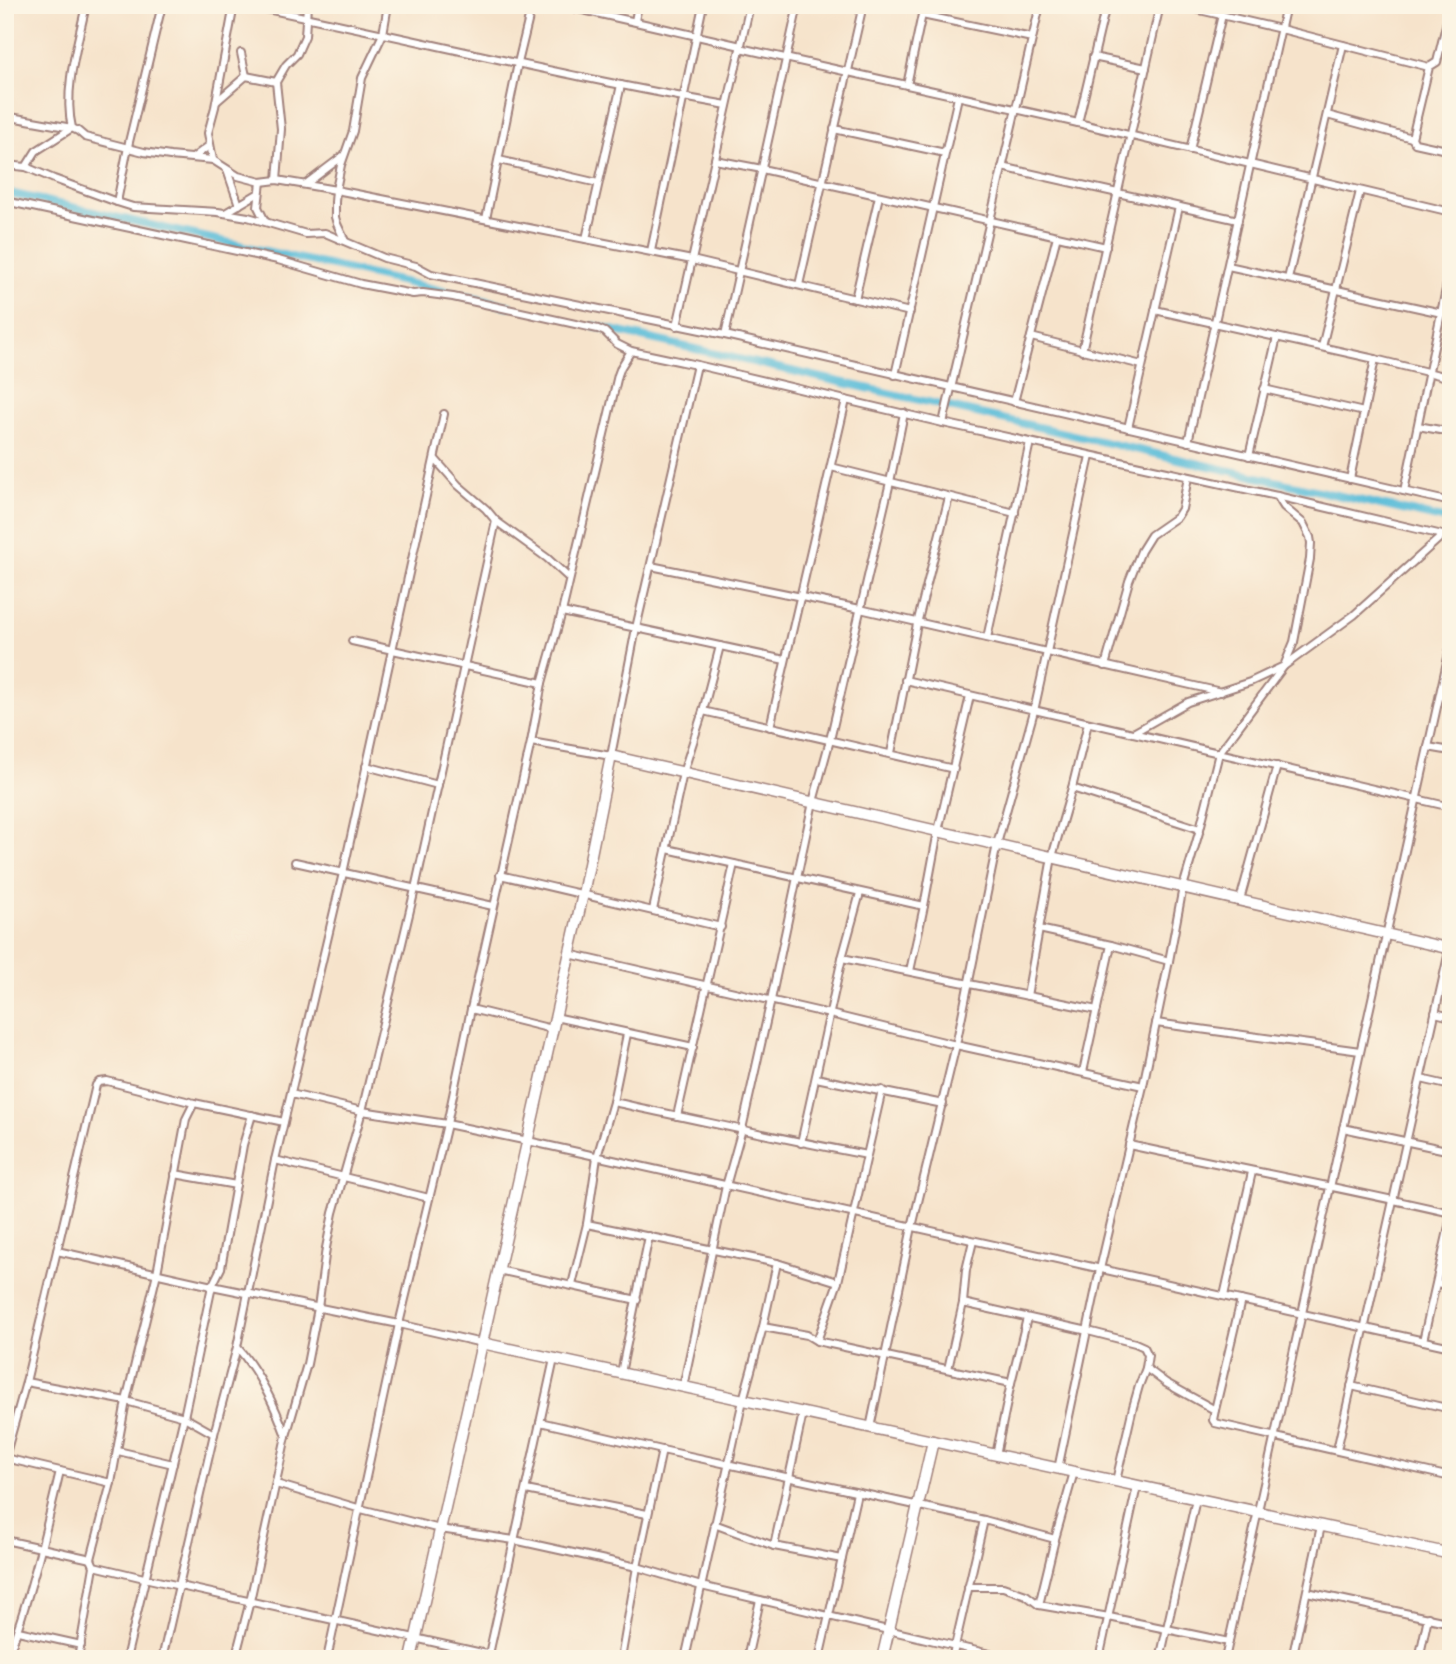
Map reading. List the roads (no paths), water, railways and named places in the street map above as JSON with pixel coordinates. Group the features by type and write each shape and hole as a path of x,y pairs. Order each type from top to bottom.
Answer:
{"street":[{"path":"72,128 69,111 71,85 86,5"},
{"path":"117,202 162,5"},
{"path":"213,160 208,133 234,5"},
{"path":"246,5 727,105"},
{"path":"277,180 281,129 276,82 286,65 297,54 305,36 307,5"},
{"path":"345,241 335,217 336,190 353,131 364,71 383,34 388,5"},
{"path":"486,219 532,5"},
{"path":"561,5 696,34 785,58 1451,212"},
{"path":"635,21 638,5"},
{"path":"651,251 703,5"},
{"path":"677,326 750,5"},
{"path":"725,335 798,5"},
{"path":"799,285 863,5"},
{"path":"906,85 924,5"},
{"path":"943,423 1040,5"},
{"path":"1078,124 1106,5"},
{"path":"1082,351 1160,5"},
{"path":"1178,5 1429,67"},
{"path":"1188,442 1286,5"},
{"path":"1412,138 1429,67 1437,62 1451,5"},
{"path":"922,15 1032,38"},
{"path":"1190,150 1222,15"},
{"path":"1288,279 1343,45"},
{"path":"241,52 246,76"},
{"path":"1093,57 1146,68"},
{"path":"216,102 246,76"},
{"path":"246,76 276,82"},
{"path":"586,239 621,85"},
{"path":"895,375 958,97"},
{"path":"1327,115 1412,138 1415,143 1451,151"},
{"path":"5,116 72,128 85,137 128,148 213,160 238,176 261,182 277,180 306,184 651,251 910,312"},
{"path":"26,167 36,151 72,128"},
{"path":"834,129 945,153"},
{"path":"194,157 209,145"},
{"path":"306,184 344,155"},
{"path":"499,160 598,183"},
{"path":"715,160 1105,247"},
{"path":"5,165 26,167 133,206 225,213 265,221 306,234 325,233 431,274 725,335 1451,502"},
{"path":"1002,167 1238,220"},
{"path":"226,169 240,205"},
{"path":"261,182 258,207 265,221"},
{"path":"1322,347 1360,191"},
{"path":"225,213 259,193"},
{"path":"855,299 879,196"},
{"path":"5,201 278,260 360,284 413,294 453,297 592,327 605,332 617,344 631,351 1447,536"},
{"path":"1128,428 1179,207"},
{"path":"1014,402 1057,236"},
{"path":"1404,491 1451,265"},
{"path":"1228,266 1451,315"},
{"path":"1155,310 1451,378"},
{"path":"1031,337 1142,365"},
{"path":"1249,456 1277,337"},
{"path":"327,1659 542,683 562,612 618,375 631,351"},
{"path":"1350,479 1375,359"},
{"path":"411,1659 583,894 636,628 697,365"},
{"path":"1264,389 1364,412"},
{"path":"770,727 846,400"},
{"path":"162,1659 237,1347 275,1160 343,873 444,414"},
{"path":"683,1387 726,1186 742,1129 813,803 830,740 904,414"},
{"path":"1418,426 1451,432"},
{"path":"987,638 1030,442"},
{"path":"870,1428 912,1227 956,1045 997,844 1034,710 1090,456"},
{"path":"435,458 458,485 496,521 547,558 569,578"},
{"path":"831,467 1015,513"},
{"path":"1105,666 1129,581 1141,551 1155,531 1177,517 1182,509 1188,477"},
{"path":"1058,1469 1170,961 1183,887 1219,753 1284,666 1294,642 1311,543 1303,523 1284,508 1278,496"},
{"path":"891,753 917,624 949,498"},
{"path":"235,1659 286,1436 307,1364 333,1213 362,1111 415,889 496,521"},
{"path":"1133,733 1188,702 1250,682 1284,666 1354,615 1447,536"},
{"path":"651,566 1221,691"},
{"path":"562,612 785,660"},
{"path":"352,641 542,683"},
{"path":"1225,1659 1416,799 1448,670 1451,644"},
{"path":"653,910 683,773 720,646"},
{"path":"905,680 1451,807"},
{"path":"910,971 938,831 970,696"},
{"path":"703,711 954,769"},
{"path":"1027,996 1052,857 1088,723"},
{"path":"531,742 683,773 1450,948 1337,1450"},
{"path":"1428,747 1451,751"},
{"path":"366,765 438,785"},
{"path":"1240,900 1277,766"},
{"path":"1072,788 1200,829"},
{"path":"667,849 924,906"},
{"path":"295,862 493,906"},
{"path":"677,1116 734,864"},
{"path":"500,875 721,927"},
{"path":"801,1143 842,958 860,893"},
{"path":"1039,929 1170,961"},
{"path":"1083,1072 1111,945"},
{"path":"569,954 1143,1086"},
{"path":"842,958 1097,1010"},
{"path":"471,1009 552,1029"},
{"path":"1436,1013 1451,1017"},
{"path":"555,1017 693,1047"},
{"path":"1156,1023 1360,1051"},
{"path":"572,1285 587,1224 597,1157 613,1102 627,1034"},
{"path":"816,1078 943,1104"},
{"path":"1420,1079 1451,1086"},
{"path":"111,1483 5,1458 26,1382 96,1085 107,1081 284,1122"},
{"path":"817,1340 838,1282 882,1090"},
{"path":"291,1094 362,1111 447,1124 528,1141 1451,1347"},
{"path":"613,1102 867,1155"},
{"path":"78,1659 92,1562 118,1451 125,1401 157,1273 186,1119 194,1103"},
{"path":"126,1659 212,1286 220,1268 243,1145 252,1115"},
{"path":"1343,1128 1451,1151"},
{"path":"1129,1145 1331,1186 1451,1215 1423,1341"},
{"path":"275,1160 429,1198"},
{"path":"1224,1296 1252,1172"},
{"path":"174,1174 236,1185"},
{"path":"587,1224 777,1263 838,1282"},
{"path":"621,1373 649,1236"},
{"path":"948,1369 973,1241"},
{"path":"57,1251 1448,1554 1451,1526"},
{"path":"685,1659 714,1524 777,1263"},
{"path":"498,1270 637,1300"},
{"path":"1437,1283 1451,1286"},
{"path":"1241,1300 1215,1409 1215,1423 1451,1478"},
{"path":"963,1303 1088,1331 1144,1347 1148,1355 1146,1368 1133,1407 1116,1481"},
{"path":"996,1455 1027,1318"},
{"path":"762,1327 807,1335 817,1340 1011,1384"},
{"path":"237,1347 245,1355 275,1407 286,1436"},
{"path":"488,1657 554,1359"},
{"path":"1146,1368 1166,1383 1215,1409"},
{"path":"26,1382 125,1401 184,1416 214,1434"},
{"path":"1351,1386 1451,1409"},
{"path":"774,1546 803,1413"},
{"path":"540,1422 984,1520 1055,1539"},
{"path":"882,1659 933,1441"},
{"path":"621,1659 636,1567 662,1450"},
{"path":"118,1451 173,1464"},
{"path":"7,1659 42,1548 60,1471"},
{"path":"1039,1605 1074,1472"},
{"path":"276,1484 440,1529 514,1540 636,1567 701,1586 1011,1659"},
{"path":"1099,1659 1138,1486"},
{"path":"526,1490 647,1514"},
{"path":"819,1659 857,1493"},
{"path":"1160,1659 1196,1499"},
{"path":"952,1659 984,1520"},
{"path":"714,1524 774,1546 842,1559"},
{"path":"1292,1659 1321,1526"},
{"path":"5,1540 144,1578 337,1620 488,1657 509,1659"},
{"path":"968,1587 1003,1587 1026,1595 1039,1605 1229,1642"},
{"path":"1307,1591 1451,1623"},
{"path":"747,1659 760,1600"},
{"path":"1419,1659 1427,1617"},
{"path":"18,1631 81,1645"}],"waterway":[{"path":"5,192 509,306"},
{"path":"594,326 1451,521"}]}
